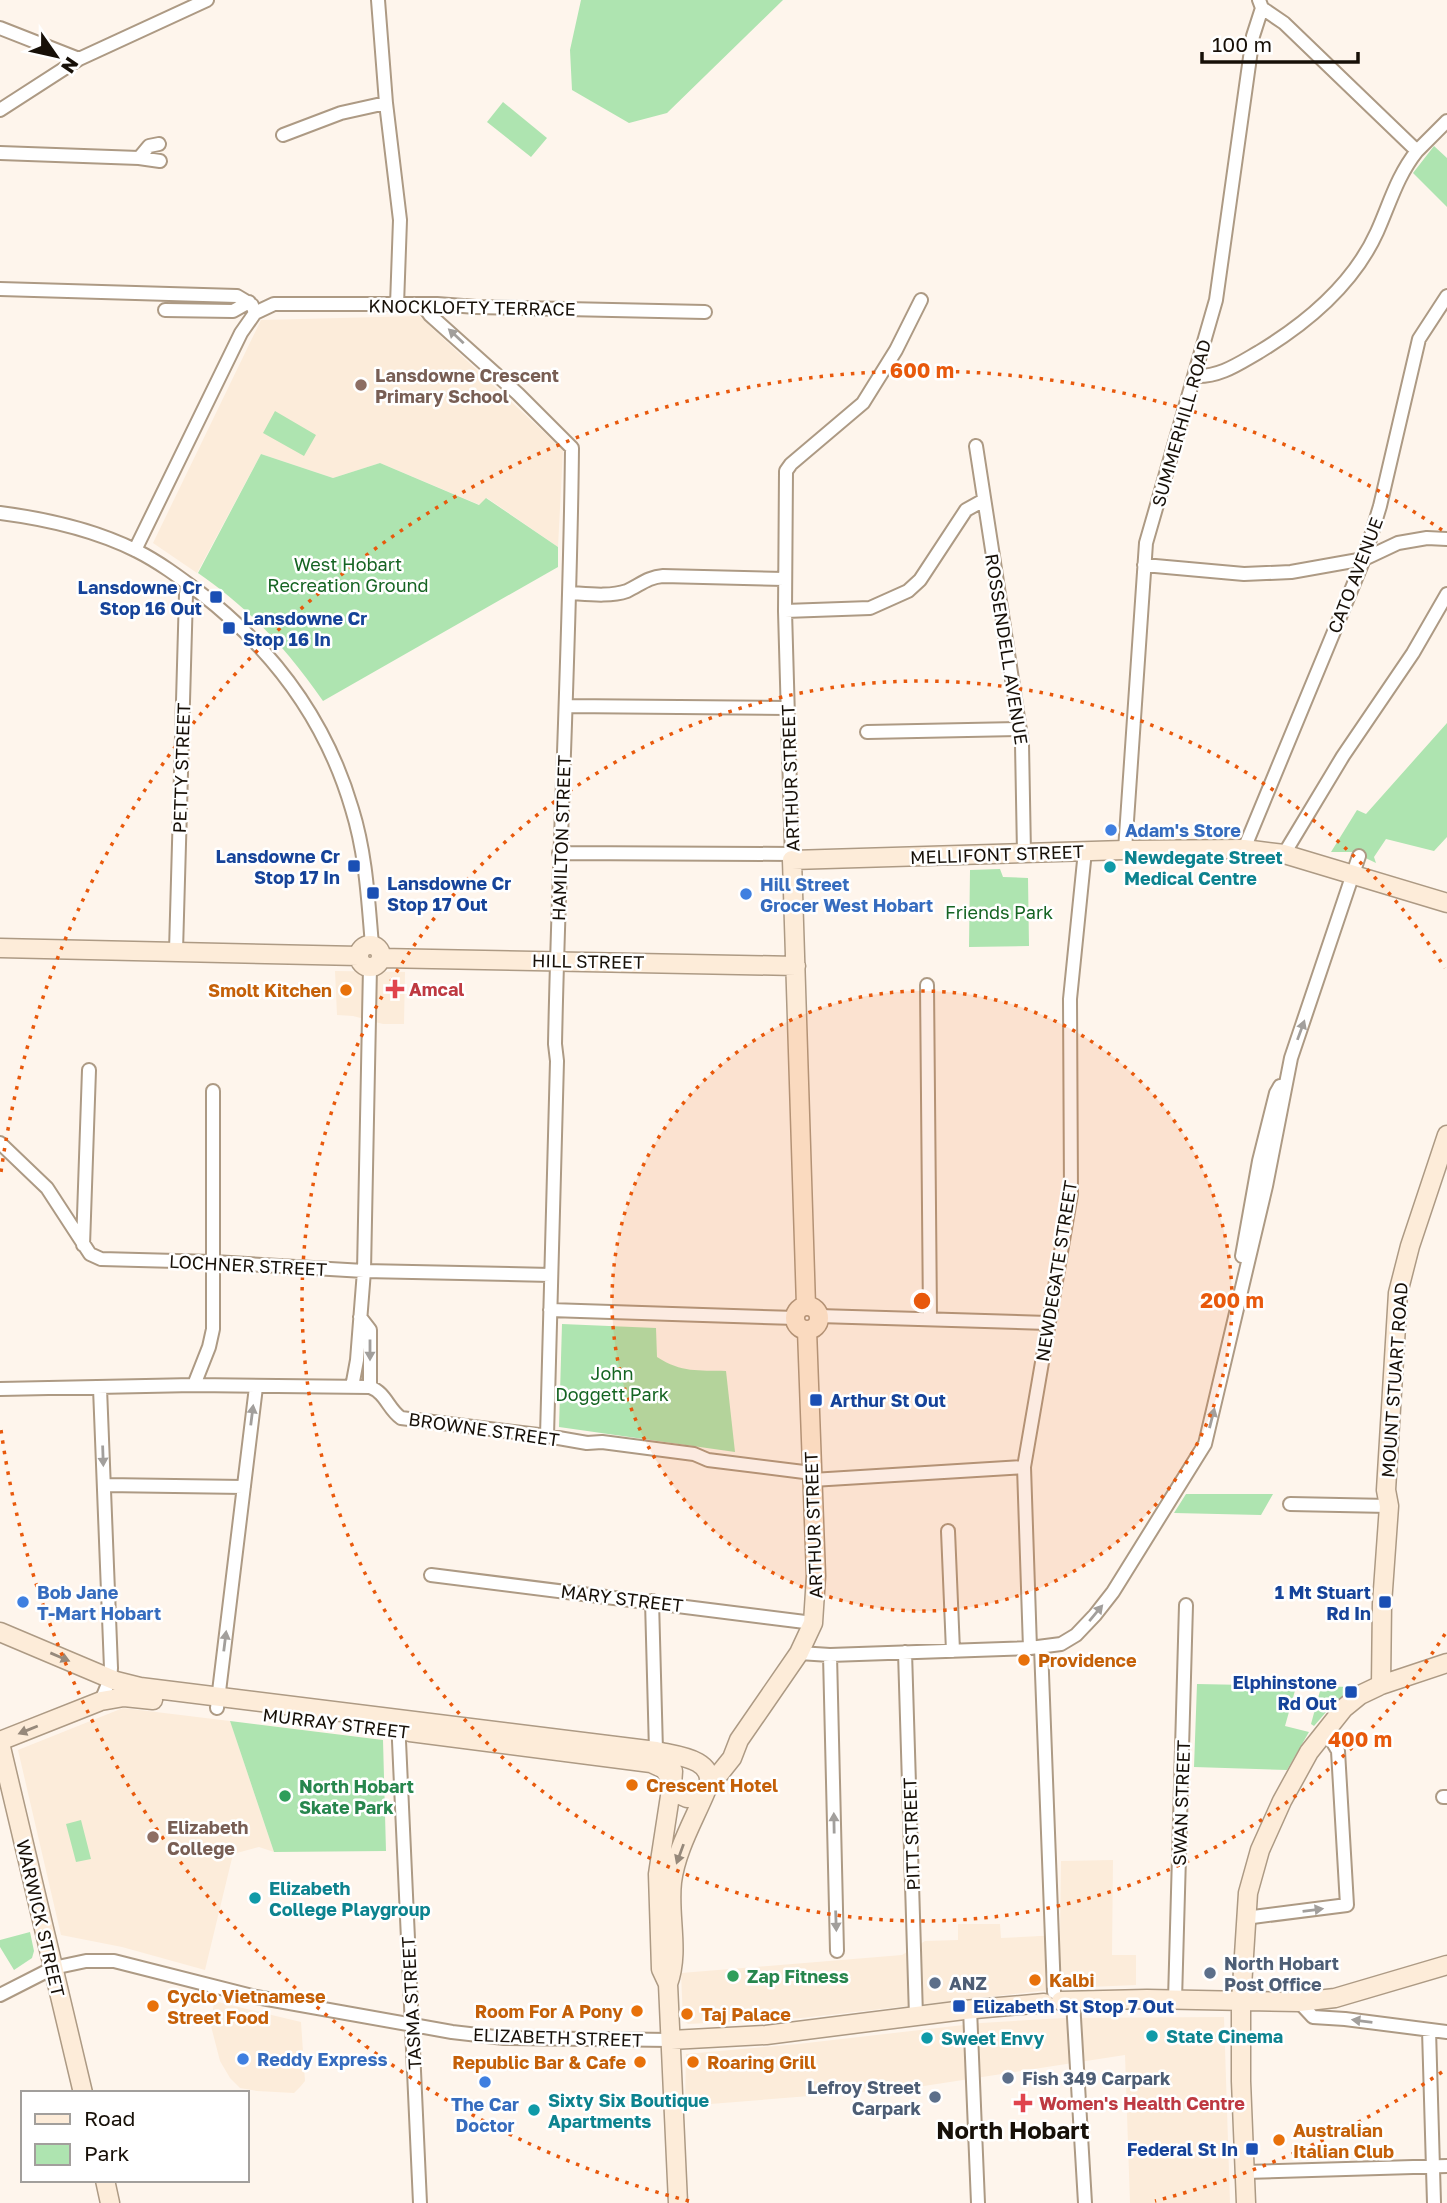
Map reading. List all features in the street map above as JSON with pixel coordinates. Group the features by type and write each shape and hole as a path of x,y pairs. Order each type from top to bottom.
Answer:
{"street":[{"path":"0,110 79,59 207,0"},
{"path":"378,0 386,103 400,220 397,305"},
{"path":"1260,4 1284,23 1418,151"},
{"name":"SUMMERHILL ROAD","path":"1125,850 1144,565 1149,534 1216,300 1253,36 1260,4"},
{"path":"0,28 79,59"},
{"path":"283,135 341,113 386,103"},
{"path":"1195,376 1214,375 1231,369 1287,335 1317,312 1360,262 1377,231 1398,178 1418,151 1447,121"},
{"path":"139,158 149,146 159,144"},
{"path":"0,153 139,158 160,162"},
{"name":"KNOCKLOFTY TERRACE","path":"0,289 237,296 252,307"},
{"name":"CATO AVENUE","path":"1244,849 1364,559 1380,506 1419,339 1447,296"},
{"name":"ARTHUR STREET","path":"668,1984 674,1968 673,1880 681,1849 707,1789 732,1758 739,1740 799,1653 813,1623 816,1576 787,709 784,579 786,471 863,403 897,351 921,300"},
{"name":"KNOCKLOFTY TERRACE","path":"165,310 233,312 274,304 422,304 705,313"},
{"name":"HAMILTON STREET","path":"422,304 430,315 518,394 572,448 570,593 559,853 547,1436"},
{"path":"135,550 252,307"},
{"name":"ROSSENDELL AVENUE","path":"976,446 1020,729 1024,853"},
{"path":"785,611 870,608 908,591 920,580 966,510 984,500"},
{"path":"0,513 61,524 135,550 155,561 242,628 292,683 322,733 352,809 361,843 370,956 364,1271 357,1360 352,1387"},
{"path":"1144,565 1211,572 1291,572 1364,559 1398,543 1427,538 1447,539"},
{"path":"570,593 627,591 652,577 663,576 784,579"},
{"name":"PETTY STREET","path":"176,951 188,584"},
{"path":"1284,854 1343,756 1413,653 1447,594"},
{"path":"566,706 787,709"},
{"path":"867,732 1020,729"},
{"name":"MELLIFONT STREET","path":"792,857 1244,849 1284,854 1447,903"},
{"name":"NEWDEGATE STREET","path":"1085,851 1070,999 1071,1194 1024,1466 1058,1999 1085,2203"},
{"path":"559,853 792,857"},
{"path":"799,1653 830,1655 953,1651 1060,1644 1076,1635 1113,1592 1205,1444 1266,1185 1287,1074 1359,856"},
{"name":"HILL STREET","path":"0,948 796,966"},
{"path":"927,985 930,1320"},
{"path":"83,1245 89,1070"},
{"path":"194,1385 213,1329 213,1091"},
{"name":"MOUNT STUART ROAD","path":"1381,1685 1382,1604 1389,1506 1386,1490 1398,1293 1447,1135"},
{"path":"0,1143 47,1188 83,1245"},
{"name":"MOUNT STUART ROAD","path":"1389,1506 1396,1490 1410,1292 1447,1171"},
{"name":"LOCHNER STREET","path":"83,1245 90,1254 100,1259 214,1262 364,1271 551,1275"},
{"path":"550,1310 1048,1322"},
{"path":"0,1389 194,1385 370,1387 370,1330 360,1317"},
{"path":"218,1703 256,1387"},
{"name":"BROWNE STREET","path":"370,1387 378,1390 392,1412 401,1418 587,1443 602,1442 694,1454 708,1460 812,1477 1024,1466"},
{"path":"100,1388 110,1679 101,1701"},
{"path":"104,1485 244,1488"},
{"path":"1290,1504 1389,1506"},
{"path":"948,1531 953,1651"},
{"name":"MARY STREET","path":"431,1575 813,1623"},
{"path":"652,1601 656,1751"},
{"name":"SWAN STREET","path":"1175,2000 1186,1605"},
{"name":"MURRAY STREET","path":"0,1632 110,1679 218,1703"},
{"name":"PITT STREET","path":"905,1652 916,2016"},
{"path":"830,1655 837,1951"},
{"path":"1246,2203 1241,2002 1245,1918 1252,1874 1270,1827 1294,1779 1323,1732 1352,1701 1381,1685 1447,1663"},
{"name":"MURRAY STREET","path":"0,1742 101,1701 132,1698 218,1703 398,1725 656,1751 696,1761"},
{"name":"MURRAY STREET","path":"398,1725 651,1763 664,1769 671,1782"},
{"name":"TASMA STREET","path":"398,1725 420,2203"},
{"path":"1245,1918 1347,1905 1338,1751 1323,1732"},
{"name":"ARTHUR STREET","path":"696,1761 714,1758 739,1740"},
{"name":"WARWICK STREET","path":"0,1742 83,2091"},
{"path":"671,1782 678,1794 687,1798 699,1797 707,1789 709,1774 705,1767 696,1761 678,1765 673,1772 671,1782 658,1874 662,1969 668,1984 678,2203"},
{"name":"ELIZABETH STREET","path":"0,1996 52,1968 86,1961 114,1961 246,1994 412,2026 504,2038 671,2040 766,2035 1058,1999 1299,2002 1335,1998 1447,1965"},
{"path":"1299,2002 1312,2017 1447,2032"},
{"path":"970,2009 978,2203"},
{"path":"1429,2030 1434,2203"},
{"path":"1245,2172 1447,2166"},
{"path":"105,2182 110,2203"}],"shaded area":[{"name":"Lansdowne Crescent Primary School","path":"419,316 563,450 558,547 487,498 480,505 380,463 333,478 261,454 197,573 153,543 261,320"},
{"path":"335,971 405,972 404,1024 383,1024 337,1015"},
{"name":"Elizabeth College","path":"123,1708 230,1721 274,1852 259,1847 233,1854 205,1970 122,1947 61,1935 18,1750"},
{"path":"1113,1860 1112,1955 1136,1955 1136,1985 1067,1988 802,2018 688,2024 683,2020 681,1973 902,1955 925,1941 958,1940 958,1924 1000,1924 1001,1938 1060,1935 1061,1861"},
{"path":"214,2001 301,2022 305,2081 294,2093 240,2088 230,2078 220,2061 211,2026"},
{"path":"1224,2017 1230,2203 1130,2203 1125,2055 911,2088 685,2106 686,2054 981,2023 1063,2018"}],"green space":[{"path":"581,0 783,0 667,113 629,123 572,90 570,50"},
{"path":"503,102 547,138 531,157 487,122"},
{"path":"1434,146 1447,158 1447,207 1413,173"},
{"path":"275,411 316,435 304,456 263,433"},
{"name":"West Hobart Recreation Ground","path":"261,454 333,478 380,463 479,505 486,498 558,547 558,567 323,701 266,631 235,601 198,573"},
{"path":"1447,723 1447,837 1434,851 1386,839 1374,857 1376,863 1353,852 1331,852 1357,810 1366,814"},
{"name":"Friends Park","path":"1000,869 1003,877 1028,878 1029,946 969,947 970,870"},
{"name":"John Doggett Park","path":"562,1324 656,1328 657,1357 682,1368 726,1371 735,1452 559,1427"},
{"path":"1186,1494 1273,1494 1261,1515 1174,1513"},
{"path":"1197,1684 1354,1687 1333,1704 1314,1726 1311,1724 1320,1691 1296,1687 1285,1726 1309,1732 1287,1770 1194,1767"},
{"path":"230,1721 383,1740 386,1851 274,1852"},
{"path":"81,1820 91,1859 76,1862 66,1824"},
{"path":"30,1932 34,1951 32,1958 14,1970 0,1947 0,1940"}],"place":[{"name":"Lansdowne Crescent Primary School","path":"361,385"},
{"name":"Lansdowne Cr Stop 16 Out","path":"216,597"},
{"name":"Lansdowne Cr Stop 16 In","path":"229,628"},
{"name":"Adam's Store","path":"1111,830"},
{"name":"Lansdowne Cr Stop 17 In","path":"354,866"},
{"name":"Newdegate Street Medical Centre","path":"1110,867"},
{"name":"Lansdowne Cr Stop 17 Out","path":"373,893"},
{"name":"Hill Street Grocer West Hobart","path":"746,894"},
{"name":"Amcal","path":"395,989"},
{"name":"Smolt Kitchen","path":"346,990"},
{"name":"Arthur St Out","path":"816,1400"},
{"name":"Bob Jane T-Mart Hobart","path":"23,1602"},
{"name":"1 Mt Stuart Rd In","path":"1385,1602"},
{"name":"Providence","path":"1024,1660"},
{"name":"Elphinstone Rd Out","path":"1351,1692"},
{"name":"Crescent Hotel","path":"632,1785"},
{"name":"North Hobart Skate Park","path":"285,1796"},
{"name":"Elizabeth College","path":"153,1837"},
{"name":"Elizabeth College Playgroup","path":"255,1898"},
{"name":"North Hobart Post Office","path":"1210,1973"},
{"name":"Zap Fitness","path":"733,1976"},
{"name":"Kalbi","path":"1035,1980"},
{"name":"ANZ","path":"935,1983"},
{"name":"Cyclo Vietnamese Street Food","path":"153,2006"},
{"name":"Elizabeth St Stop 7 Out","path":"959,2006"},
{"name":"Room For A Pony","path":"637,2011"},
{"name":"Taj Palace","path":"687,2014"},
{"name":"State Cinema","path":"1152,2036"},
{"name":"Sweet Envy","path":"927,2038"},
{"name":"Reddy Express","path":"243,2059"},
{"name":"Republic Bar & Cafe","path":"640,2062"},
{"name":"Roaring Grill","path":"693,2062"},
{"name":"Fish 349 Carpark","path":"1008,2078"},
{"name":"The Car Doctor","path":"485,2082"},
{"name":"Lefroy Street Carpark","path":"935,2097"},
{"name":"Women's Health Centre","path":"1023,2103"},
{"name":"Sixty Six Boutique Apartments","path":"534,2110"},
{"name":"Australian Italian Club","path":"1279,2140"},
{"name":"Federal St In","path":"1252,2149"}],"district":[{"name":"North Hobart","path":"1013,2129"}]}
